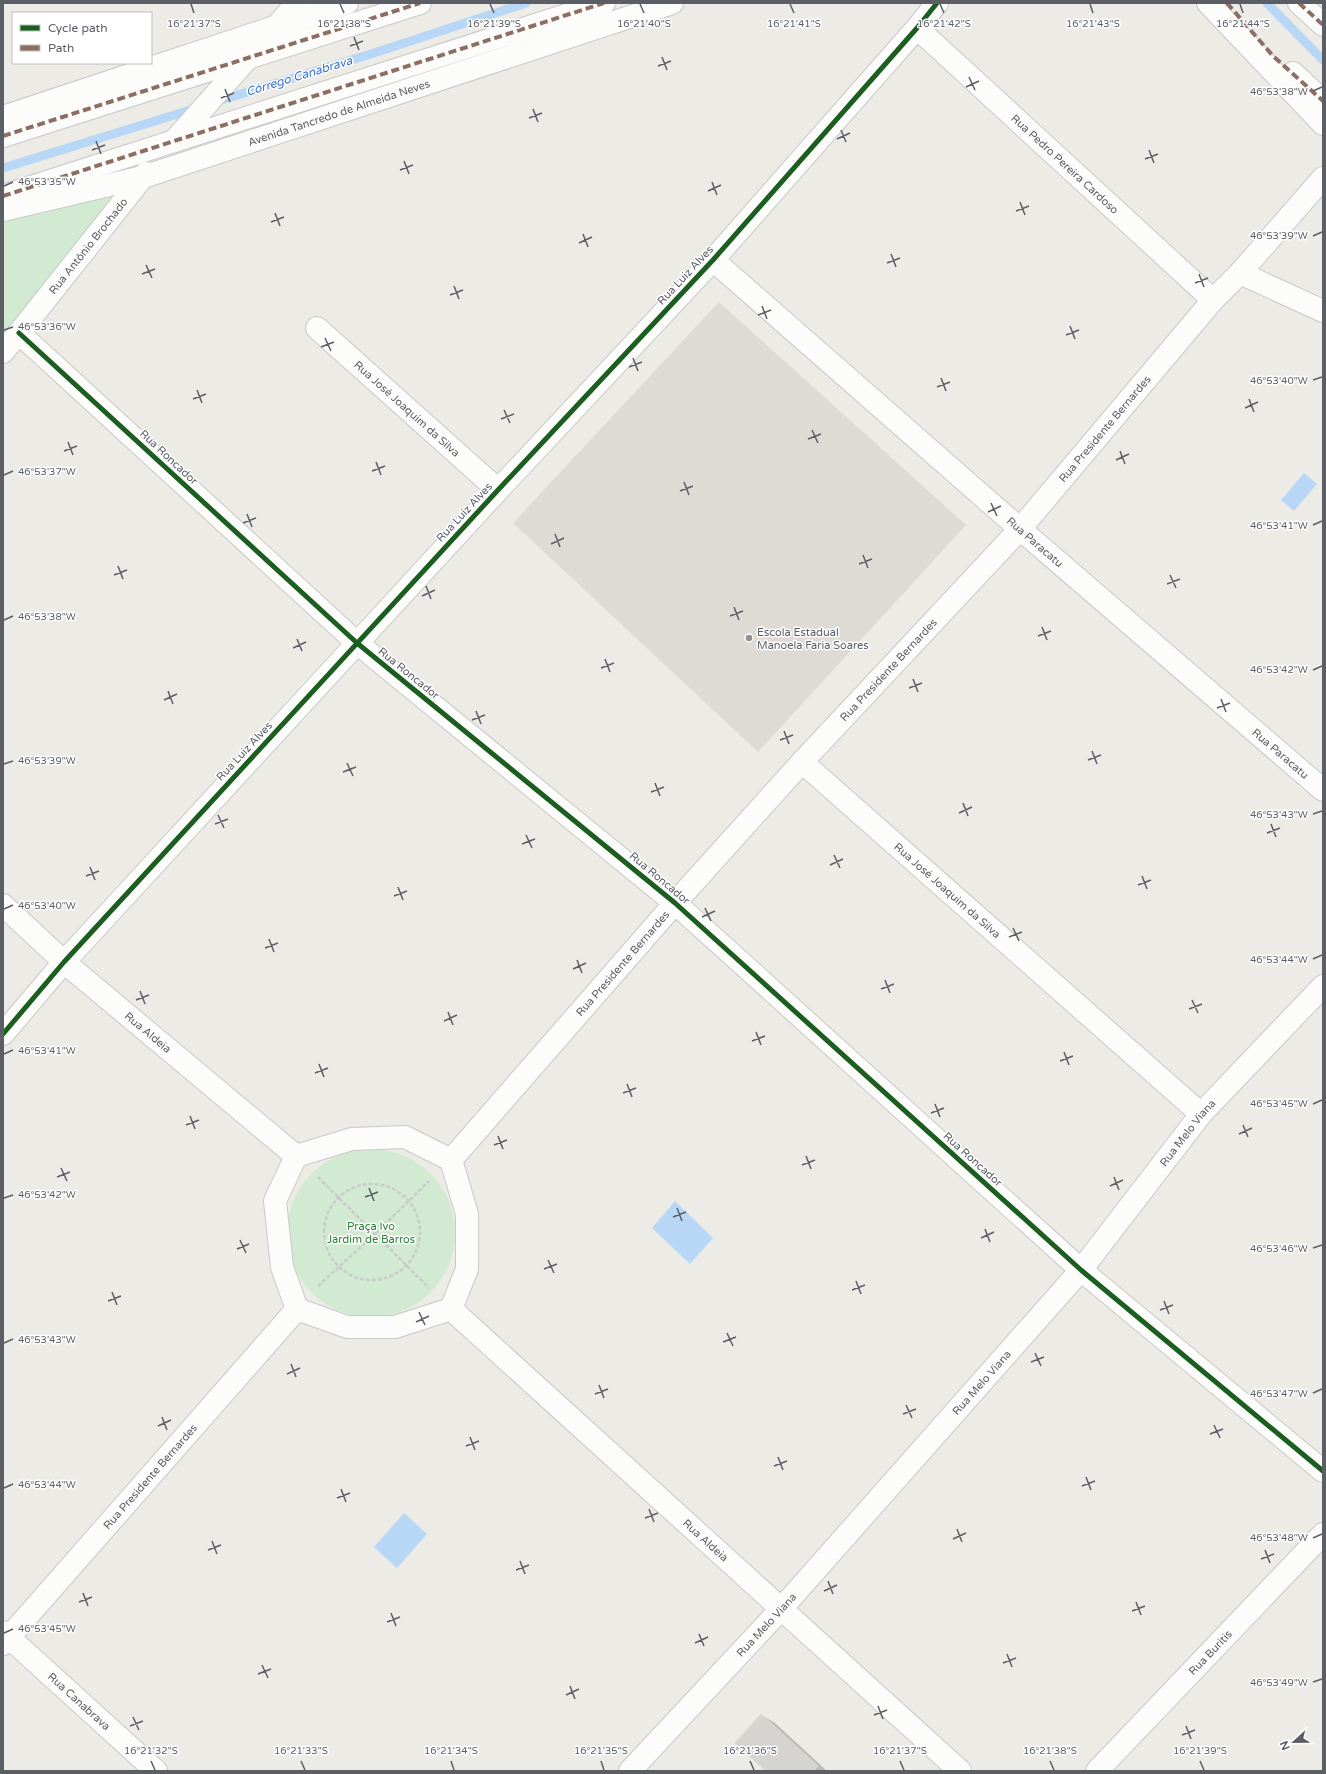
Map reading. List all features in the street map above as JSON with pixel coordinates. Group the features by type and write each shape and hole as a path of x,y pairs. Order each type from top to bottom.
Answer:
{"street":[{"path":"246,58 297,3"},
{"path":"3,117 347,3"},
{"path":"3,136 420,3"},
{"path":"3,196 604,3"},
{"name":"Avenida Tancredo de Almeida Neves","path":"3,210 143,177 672,3"},
{"name":"Rua Luiz Alves","path":"3,1034 64,962 498,490 713,260 918,28 937,3"},
{"path":"1208,3 1323,124"},
{"path":"1227,3 1273,56 1323,101"},
{"path":"1299,3 1323,25"},
{"name":"Rua Pedro Pereira Cardoso","path":"918,28 1213,300"},
{"name":"Rua Antônio Brochado","path":"3,352 20,333 143,177 246,58"},
{"name":"Rua Presidente Bernardes","path":"451,1160 675,903 802,762 1020,529 1213,300 1240,273 1323,178"},
{"name":"Rua Paracatu","path":"713,260 1020,529 1323,790"},
{"path":"1240,273 1323,311"},
{"name":"Rua José Joaquim da Silva","path":"317,328 498,490"},
{"name":"Rua Roncador","path":"20,333 357,643 675,903 1081,1270 1323,1472"},
{"name":"Rua José Joaquim da Silva","path":"802,762 1201,1114"},
{"name":"Rua Aldeia","path":"3,905 64,962 296,1156"},
{"name":"Rua Melo Viana","path":"630,1771 782,1608 1081,1270 1201,1114 1323,986"},
{"path":"405,1137 451,1160 467,1214 467,1268 451,1309 396,1327 347,1327 296,1309 282,1267 276,1201 296,1156 352,1139 405,1137"},
{"name":"Rua Presidente Bernardes","path":"5,1638 296,1309"},
{"name":"Rua Aldeia","path":"451,1309 960,1771"},
{"name":"Rua Buritis","path":"1097,1771 1323,1534"},
{"name":"Rua Canabrava","path":"5,1638 156,1771"}],"path":[{"path":"296,1156 451,1309"},
{"path":"296,1309 451,1160"},
{"path":"366,1183 382,1183 397,1189 409,1199 416,1212 420,1226 420,1240 416,1254 407,1266 395,1275 381,1280 365,1280 351,1276 338,1267 329,1255 324,1240 324,1224 329,1209 338,1197 351,1187 366,1183"}],"shaded area":[{"name":"Escola Estadual Manoela Faria Soares","path":"719,302 966,525 758,752 513,523"}],"green space":[{"path":"143,177 3,349 3,210"},
{"name":"Praça Ivo Jardim de Barros","path":"363,1149 379,1149 403,1155 418,1163 431,1173 441,1186 449,1201 454,1217 454,1249 449,1265 441,1280 431,1293 418,1303 395,1314 379,1317 363,1317 339,1311 324,1303 311,1293 301,1280 290,1257 287,1241 287,1225 293,1201 301,1186 311,1173 324,1163 347,1152"}],"water":[{"path":"1304,473 1317,484 1294,511 1281,500"},
{"path":"675,1201 713,1238 690,1264 652,1228"},
{"path":"404,1513 427,1534 397,1568 374,1547"}],"building":[{"path":"761,1714 818,1766 813,1771 766,1771 735,1743"}],"waterway":[{"name":"Córrego Canabrava","path":"215,102 374,53 526,3"},
{"name":"Córrego Canabrava","path":"1267,3 1323,60"},
{"name":"Córrego Canabrava","path":"3,168 197,108"}],"marked path":[{"path":"3,136 420,3"},
{"path":"3,196 604,3"},
{"path":"1227,3 1273,56 1323,101"},
{"path":"1299,3 1323,25"}],"cycle path":[{"path":"3,1034 64,962 498,490 713,260 917,28 937,3"},
{"path":"19,333 357,643 675,903 1081,1270 1323,1471"}],"place":[{"name":"Escola Estadual Manoela Faria Soares","path":"749,638"}]}
